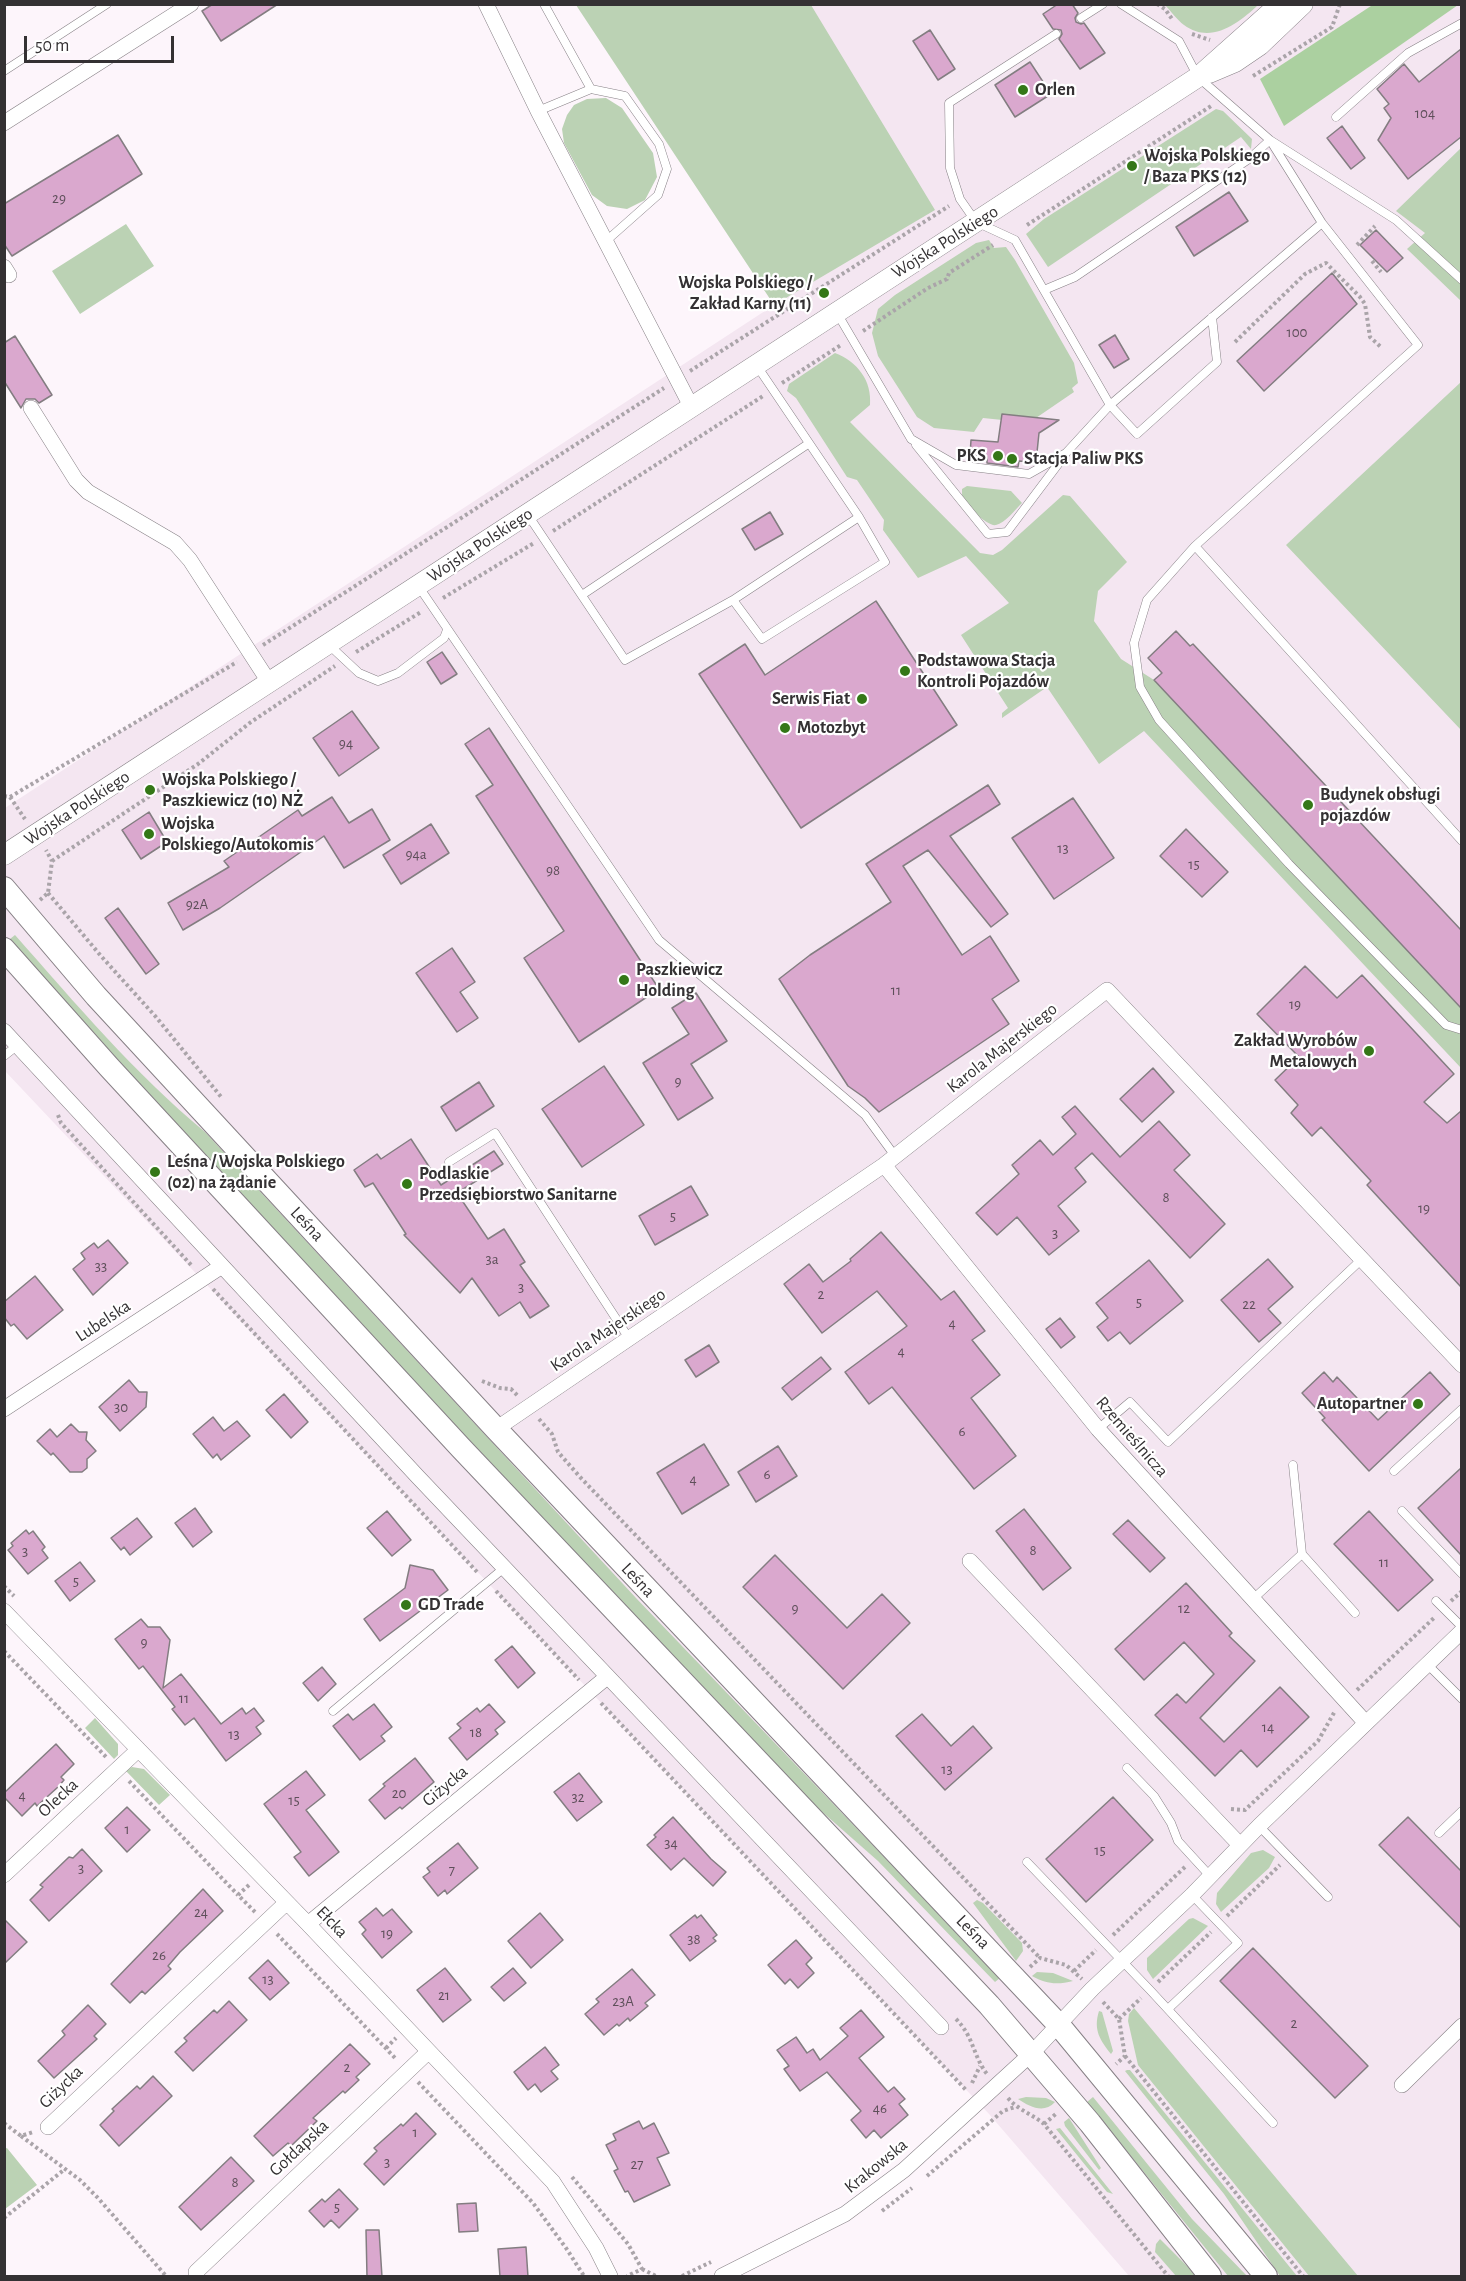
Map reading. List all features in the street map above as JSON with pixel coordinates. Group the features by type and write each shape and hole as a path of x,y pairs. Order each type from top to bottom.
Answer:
{"main road":[{"name":"Leśna","path":"4,888 96,996 496,1429 1058,2024 1266,2277"},
{"path":"4,949 109,1067 453,1440 989,2005 1090,2123 1210,2277"}],"street":[{"path":"4,123 191,4"},
{"name":"Wojska Polskiego","path":"4,855 758,366 836,312 1198,77 1280,4"},
{"name":"Wojska Polskiego","path":"1198,77 1235,63 1260,45 1303,4"},
{"path":"487,5 538,111 692,408"},
{"path":"31,408 76,480 88,492 175,543 190,560 269,682"},
{"name":"Karola Majerskiego","path":"496,1429 890,1161 1107,990 1461,1365"},
{"path":"4,1031 504,1568 941,2027"},
{"name":"Rzemieślnicza","path":"890,1161 1098,1429 1365,1722"},
{"name":"Lubelska","path":"4,1409 222,1266"},
{"path":"970,1561 1240,1845"},
{"name":"Ełcka","path":"6,1616 309,1924 553,2182 596,2248 610,2277"},
{"name":"Krakowska","path":"722,2277 825,2225 861,2204 903,2170 1032,2053 1058,2024 1192,1895 1365,1722 1427,1665 1461,1629"},
{"name":"Giżycka","path":"309,1924 607,1677"},
{"name":"Olecka","path":"4,1875 138,1750"},
{"name":"Giżycka","path":"48,2127 286,1903"},
{"path":"1402,2085 1461,2026"},
{"name":"Gołdapska","path":"196,2272 428,2052"}],"lane":[{"path":"4,71 107,4"},
{"path":"544,4 591,89"},
{"path":"1081,18 1102,4"},
{"path":"1121,4 1179,41 1198,77 1270,140 1396,220 1461,280"},
{"path":"1336,117 1408,52 1461,23"},
{"path":"1056,34 949,103 950,168 960,199 976,222 1016,240 1110,405 1137,434 1217,362 1212,317"},
{"path":"538,111 591,89 624,96 659,144 667,169 658,195 605,242"},
{"path":"1270,140 1322,223 1418,345 1195,546 1147,600 1134,643 1140,687 1159,720 1289,864 1446,1025 1461,1030"},
{"path":"1044,290 1075,277 1249,159 1270,140"},
{"path":"836,312 911,439 988,534 1007,532 1066,453 1110,405 1322,223"},
{"path":"733,600 762,639 885,562 859,516 808,444 758,366"},
{"path":"911,439 956,465 1029,474 1066,453"},
{"path":"582,595 808,444"},
{"path":"528,514 625,660 733,600 859,516"},
{"path":"1195,546 1461,841"},
{"path":"418,585 659,940 865,1115 890,1161"},
{"path":"328,644 359,673 378,681 398,673 444,638 447,630"},
{"path":"4,1056 18,1045"},
{"path":"449,1162 495,1133 630,1340"},
{"path":"1098,1429 1130,1402 1168,1442 1362,1259"},
{"path":"1394,1471 1461,1409"},
{"path":"1293,1465 1302,1554 1356,1613"},
{"path":"1402,1511 1461,1574"},
{"path":"1253,1599 1302,1554"},
{"path":"333,1711 504,1568"},
{"path":"1436,1600 1461,1629"},
{"path":"1427,1665 1461,1699"},
{"path":"1128,1768 1154,1796 1171,1823 1178,1841 1210,1876"},
{"path":"1438,1833 1461,1811"},
{"path":"1259,1826 1328,1898"},
{"path":"1027,1862 1273,2123"},
{"path":"1168,2009 1238,1943 1192,1895"}],"path":[{"path":"1157,4 1165,9 1177,27"},
{"path":"1244,81 1332,27 1340,4"},
{"path":"1186,31 1208,40 1216,38"},
{"path":"1027,225 1211,106"},
{"path":"4,796 10,797 223,672 960,199"},
{"path":"1362,250 1356,243 1375,226"},
{"path":"52,861 198,764 251,722 345,660 543,538 928,288 947,279 949,273 996,243"},
{"path":"1369,258 1381,272"},
{"path":"1235,342 1305,274 1326,263 1365,304 1370,337 1382,348"},
{"path":"10,797 52,861 48,893 24,912"},
{"path":"48,893 156,1017 226,1103"},
{"path":"474,1377 500,1388 512,1389 552,1434 558,1452 580,1477 1040,1958"},
{"path":"1211,1816 1218,1809 1245,1810 1318,1741 1331,1714 1461,1592"},
{"path":"1119,2019 1289,1856"},
{"path":"1074,1971 1193,1857"},
{"path":"265,1922 533,2203 584,2277"},
{"path":"1125,2056 1303,2277"},
{"path":"958,2098 975,2078 980,2066"},
{"path":"4,2123 65,2169 98,2198 166,2277"},
{"path":"21,2136 48,2127"},
{"path":"4,2218 65,2169"},
{"path":"682,2277 714,2260"},
{"path":"642,2269 656,2277"}],"shaded area":[{"path":"580,5 1461,5 1461,2276 1129,2276 989,2114 5,1071 5,808 774,305"}],"green space":[{"path":"1374,4 1458,5 1284,126 1260,79"},
{"path":"576,5 811,5 935,210 774,305"},
{"path":"1165,5 1258,5 1233,25 1204,33 1194,31 1184,25"},
{"path":"606,98 622,108 653,153 657,177 645,200 627,209 607,206 592,195 564,143 562,129 574,105 587,99"},
{"path":"1216,109 1223,111 1252,139 1251,149 1241,137 1048,267 1026,234 1044,219"},
{"path":"1461,148 1461,301 1407,249 1425,233 1396,211"},
{"path":"126,224 154,266 80,314 52,271"},
{"path":"989,240 994,248 1006,247 1015,260 1074,363 1078,383 1072,388 1074,392 1033,420 1032,423 983,418 974,432 934,428 917,417 878,356 872,333 878,309 895,295 976,243"},
{"path":"835,353 857,367 869,388 870,405 850,422 980,553 993,555 1002,550 1063,495 1070,496 1127,562 1098,591 1094,621 1121,659 1154,680 1461,1008 1461,1068 1144,731 1099,764 1047,687 1002,718 1002,713 1008,708 961,635 1009,603 966,556 918,578 883,530 884,520 857,480 847,477 796,398 787,391 789,384"},
{"path":"1461,382 1461,730 1286,545"},
{"path":"967,486 1011,491 1022,503 1003,522 992,525 978,515 963,499 962,489"},
{"path":"15,935 106,1037 154,1086 205,1132 636,1598 1000,1978 995,1982 878,1861 795,1788 610,1593 67,1006 10,939"},
{"path":"95,1718 118,1744 118,1755 114,1759 85,1728"},
{"path":"132,1767 144,1769 170,1795 159,1805 126,1771"},
{"path":"1263,1850 1275,1857 1269,1868 1221,1912 1216,1904 1217,1893 1251,1853"},
{"path":"977,1900 983,1903 1022,1943 1023,1951 1016,1961 973,1903"},
{"path":"1193,1918 1208,1926 1153,1979 1147,1970 1147,1958 1189,1919"},
{"path":"1037,1972 1053,1973 1073,1981 1057,1983 1042,1981 1032,1976"},
{"path":"1134,2008 1358,2276 1309,2276 1138,2065 1128,2021 1129,2014"},
{"path":"1099,2011 1102,2012 1113,2051 1111,2054 1097,2029"},
{"path":"1130,2070 1297,2276 1280,2276 1224,2194 1125,2071"},
{"path":"1093,2097 1192,2219 1247,2276 1228,2276 1087,2102"},
{"path":"1046,2098 1055,2102 1046,2108 1037,2108 1018,2099"},
{"path":"1069,2118 1101,2168 1099,2170 1065,2126 1064,2122"},
{"path":"1060,2128 1113,2194 1107,2192 1056,2129"},
{"path":"7,2148 37,2185 5,2209 4,2149"},
{"path":"1160,2239 1197,2276 1176,2276 1155,2252 1156,2244"}],"building":[{"path":"213,4 278,4 221,41 202,11"},
{"path":"1058,4 1072,4 1078,13 1075,18 1076,22 1084,23 1105,53 1080,69 1059,39 1062,34 1061,30 1053,29 1043,14"},
{"path":"930,30 955,69 938,80 913,41"},
{"path":"1461,49 1461,137 1408,179 1378,140 1391,118 1384,108 1389,104 1377,89 1404,64 1419,82"},
{"name":"Orlen","path":"1030,62 1051,94 1015,117 995,85"},
{"path":"1342,126 1365,158 1351,169 1327,138"},
{"path":"118,135 142,174 12,256 4,244 4,204"},
{"path":"1229,192 1248,221 1194,256 1176,227"},
{"path":"1376,230 1403,258 1387,272 1360,245"},
{"path":"1332,273 1357,304 1264,391 1237,361"},
{"path":"1115,335 1129,359 1114,368 1099,345"},
{"path":"15,336 52,395 39,403 35,399 26,399 21,408 4,381 4,343"},
{"path":"1002,414 1059,420 1039,433 1036,462 1019,461 1018,467 987,463 987,457 970,455 971,440 998,442"},
{"path":"770,512 783,534 755,550 742,529"},
{"path":"876,601 957,725 801,828 699,674 745,644 765,675"},
{"name":"Budynek obsługi pojazdów","path":"1176,631 1190,646 1193,644 1461,930 1461,1008 1154,680 1162,673 1148,658"},
{"path":"442,652 457,674 441,684 427,662"},
{"path":"352,711 379,748 339,776 313,738"},
{"path":"489,728 659,989 579,1042 524,958 564,931 476,796 493,785 465,744"},
{"path":"988,785 1000,804 950,836 1008,914 991,927 928,850 903,866 962,955 990,936 1019,981 992,999 1009,1024 879,1112 848,1086 779,979 810,955 891,902 866,864"},
{"path":"332,797 349,823 372,809 390,840 344,868 324,836 220,908 183,930 168,903 229,867 224,861 298,810 302,816"},
{"path":"1073,798 1114,858 1054,899 1012,838"},
{"name":"Wojska Polskiego/Autokomis","path":"149,812 167,842 141,859 122,830"},
{"path":"431,824 449,853 401,884 383,855"},
{"path":"1186,829 1228,872 1202,897 1160,856"},
{"path":"118,908 159,964 146,974 105,918"},
{"path":"452,948 475,982 460,992 478,1018 457,1032 416,973"},
{"path":"1305,966 1337,998 1362,975 1454,1074 1424,1102 1447,1123 1461,1111 1461,1287 1367,1185 1371,1181 1321,1127 1312,1136 1291,1113 1298,1105 1275,1080 1299,1057 1257,1014"},
{"path":"696,993 727,1041 691,1064 713,1098 678,1120 643,1063 689,1034 672,1008"},
{"path":"604,1066 644,1125 582,1167 542,1109"},
{"path":"1153,1068 1174,1092 1142,1122 1120,1099"},
{"path":"479,1082 494,1106 456,1131 441,1107"},
{"path":"1075,1106 1120,1157 1159,1121 1190,1155 1174,1170 1225,1224 1190,1258 1092,1153 1075,1168 1086,1182 1058,1206 1079,1231 1049,1255 1017,1217 997,1235 976,1213 1019,1174 1012,1165 1040,1140 1053,1155 1076,1134 1062,1117"},
{"path":"411,1139 441,1185 494,1151 503,1164 457,1193 488,1239 504,1229 525,1262 520,1265 549,1306 530,1318 520,1302 499,1316 472,1278 460,1293 404,1235 406,1234 373,1183 365,1187 354,1170 377,1154 381,1159"},
{"path":"691,1186 708,1215 655,1245 639,1216"},
{"path":"881,1232 941,1300 954,1291 985,1331 972,1340 1000,1375 971,1398 1016,1456 974,1489 892,1387 869,1404 845,1372 907,1326 877,1291 822,1333 784,1284 809,1264 823,1282 851,1261 850,1259"},
{"path":"108,1240 128,1263 93,1295 73,1269 85,1259 81,1253 94,1243 98,1248"},
{"path":"1268,1259 1293,1287 1268,1309 1281,1323 1259,1342 1221,1300"},
{"path":"1149,1260 1183,1301 1130,1344 1120,1332 1108,1341 1097,1327 1108,1318 1096,1303"},
{"path":"35,1276 63,1310 27,1339 14,1324 11,1326 4,1317 4,1302"},
{"path":"1060,1318 1075,1337 1061,1348 1046,1329"},
{"path":"709,1345 719,1362 696,1377 685,1360"},
{"path":"821,1357 831,1369 792,1400 782,1388"},
{"path":"1324,1372 1333,1382 1337,1377 1378,1420 1430,1372 1450,1394 1369,1471 1322,1420 1325,1418 1302,1393"},
{"path":"129,1380 139,1392 147,1392 146,1407 120,1431 99,1407"},
{"path":"284,1394 308,1422 291,1438 266,1410"},
{"path":"213,1417 224,1431 237,1421 250,1436 221,1460 217,1454 213,1458 193,1434"},
{"path":"71,1424 79,1432 87,1432 86,1440 96,1451 87,1459 87,1468 82,1472 70,1472 53,1453 51,1455 37,1441 50,1429 57,1437"},
{"path":"704,1444 729,1485 682,1514 657,1473"},
{"path":"778,1446 797,1476 756,1502 738,1472"},
{"path":"1461,1468 1461,1555 1418,1508"},
{"path":"195,1508 212,1532 193,1547 175,1523"},
{"path":"1024,1509 1071,1568 1043,1590 996,1531"},
{"path":"387,1511 411,1540 392,1556 367,1528"},
{"path":"1369,1511 1433,1580 1398,1611 1334,1544"},
{"path":"137,1518 152,1537 130,1555 124,1547 121,1550 111,1538"},
{"path":"1128,1520 1165,1558 1150,1572 1113,1534"},
{"path":"26,1530 29,1534 33,1531 45,1547 42,1550 48,1558 28,1574 8,1550 13,1546 11,1543"},
{"path":"775,1555 847,1628 882,1594 910,1623 843,1689 743,1587"},
{"path":"80,1562 95,1581 70,1601 55,1581"},
{"name":"GD Trade","path":"410,1565 433,1570 448,1590 380,1641 364,1619 405,1588"},
{"path":"1186,1583 1232,1633 1229,1636 1255,1661 1200,1718 1224,1742 1280,1687 1309,1717 1257,1767 1241,1750 1215,1776 1155,1715 1177,1694 1186,1703 1214,1674 1184,1642 1144,1680 1115,1649"},
{"path":"141,1619 148,1627 160,1627 170,1640 163,1688 181,1674 221,1724 242,1708 246,1714 254,1708 264,1721 256,1727 261,1734 226,1761 194,1718 185,1725 172,1709 175,1707 143,1666 139,1669 115,1639"},
{"path":"512,1646 535,1673 518,1688 495,1660"},
{"path":"322,1667 336,1684 318,1701 303,1683"},
{"path":"374,1704 392,1727 381,1736 385,1741 360,1760 333,1726 348,1714 353,1720"},
{"path":"489,1704 505,1722 495,1730 498,1734 467,1760 449,1738 461,1728 457,1724 477,1708 480,1712"},
{"path":"922,1714 951,1746 973,1726 992,1748 945,1790 896,1736"},
{"path":"56,1744 74,1764 61,1777 64,1780 58,1787 37,1806 35,1803 22,1816 4,1797 4,1793"},
{"path":"415,1758 434,1782 402,1809 400,1807 385,1819 369,1800 385,1786 383,1784"},
{"path":"306,1771 325,1795 306,1810 339,1852 309,1876 294,1857 301,1852 264,1804"},
{"path":"579,1773 602,1802 577,1821 554,1792"},
{"path":"1113,1797 1153,1840 1086,1902 1046,1859"},
{"path":"127,1807 150,1830 127,1852 105,1828"},
{"path":"673,1817 726,1872 713,1886 684,1858 671,1870 647,1845"},
{"path":"1408,1817 1461,1871 1461,1928 1379,1845"},
{"path":"458,1843 478,1868 447,1894 445,1890 438,1896 423,1877 430,1872 427,1868"},
{"path":"82,1849 102,1871 49,1921 30,1900 43,1887 40,1885 69,1857 73,1858"},
{"path":"203,1889 223,1911 180,1952 168,1966 171,1969 145,1994 142,1991 130,2003 111,1984"},
{"path":"376,1908 383,1916 392,1909 412,1932 382,1958 362,1934 366,1930 359,1922"},
{"path":"540,1913 563,1940 531,1968 508,1941"},
{"path":"695,1915 697,1918 701,1915 717,1935 713,1938 716,1941 690,1961 670,1935"},
{"path":"4,1919 27,1942 4,1964"},
{"path":"796,1940 812,1958 806,1964 814,1973 798,1988 790,1979 785,1984 768,1965"},
{"path":"1253,1948 1368,2066 1335,2098 1220,1981"},
{"path":"268,1960 289,1983 270,2000 249,1978"},
{"path":"445,1968 471,2000 443,2022 417,1990"},
{"path":"513,1968 526,1983 504,2001 491,1987"},
{"path":"632,1969 655,1995 645,2003 648,2006 630,2021 628,2018 604,2035 585,2014 599,2002 596,1999"},
{"path":"229,2001 247,2020 193,2071 175,2052 187,2041 184,2038 214,2010 217,2013"},
{"path":"88,2005 106,2024 94,2036 97,2039 54,2078 38,2061 65,2035 62,2031"},
{"path":"861,2010 884,2037 859,2058 888,2092 894,2087 905,2099 899,2104 908,2115 881,2138 874,2130 866,2138 851,2120 861,2111 827,2072 800,2091 784,2069 789,2066 777,2050 796,2037 807,2053 813,2049 820,2060 848,2036 840,2028"},
{"path":"350,2044 370,2064 356,2077 359,2080 313,2118 317,2121 291,2146 288,2143 273,2156 254,2136"},
{"path":"545,2047 559,2065 551,2071 558,2079 541,2092 535,2084 528,2090 514,2072"},
{"path":"153,2076 172,2096 119,2146 100,2125 114,2111 112,2109 137,2086 140,2089"},
{"path":"416,2113 436,2134 384,2185 364,2164 377,2151 374,2148"},
{"path":"639,2121 643,2129 654,2123 669,2153 657,2158 670,2185 634,2202 628,2191 625,2192 614,2171 618,2169 606,2145 616,2140 613,2134"},
{"path":"231,2157 254,2181 201,2230 179,2207"},
{"path":"339,2189 358,2209 339,2228 331,2220 324,2227 309,2211 322,2199 325,2202"},
{"path":"476,2203 478,2231 459,2232 457,2204"},
{"path":"366,2230 379,2230 382,2277 367,2277"},
{"path":"526,2247 528,2277 500,2277 498,2249"}],"place":[{"name":"Orlen","path":"1023,90"},
{"name":"Wojska Polskiego / Baza PKS (12)","path":"1132,166"},
{"name":"Wojska Polskiego / Zakład Karny (11)","path":"824,293"},
{"name":"PKS","path":"998,456"},
{"name":"Stacja Paliw PKS","path":"1012,459"},
{"name":"Podstawowa Stacja Kontroli Pojazdów","path":"905,671"},
{"name":"Serwis Fiat","path":"862,699"},
{"name":"Motozbyt","path":"785,728"},
{"name":"Wojska Polskiego / Paszkiewicz (10) NŻ","path":"150,790"},
{"name":"Budynek obsługi pojazdów","path":"1308,805"},
{"name":"Wojska Polskiego/Autokomis","path":"149,834"},
{"name":"Paszkiewicz Holding","path":"624,980"},
{"name":"Zakład Wyrobów Metalowych","path":"1369,1051"},
{"name":"Leśna / Wojska Polskiego (02) na żądanie","path":"155,1172"},
{"name":"Podlaskie Przedsiębiorstwo Sanitarne","path":"407,1184"},
{"name":"Autopartner","path":"1418,1404"},
{"name":"GD Trade","path":"406,1605"}]}
